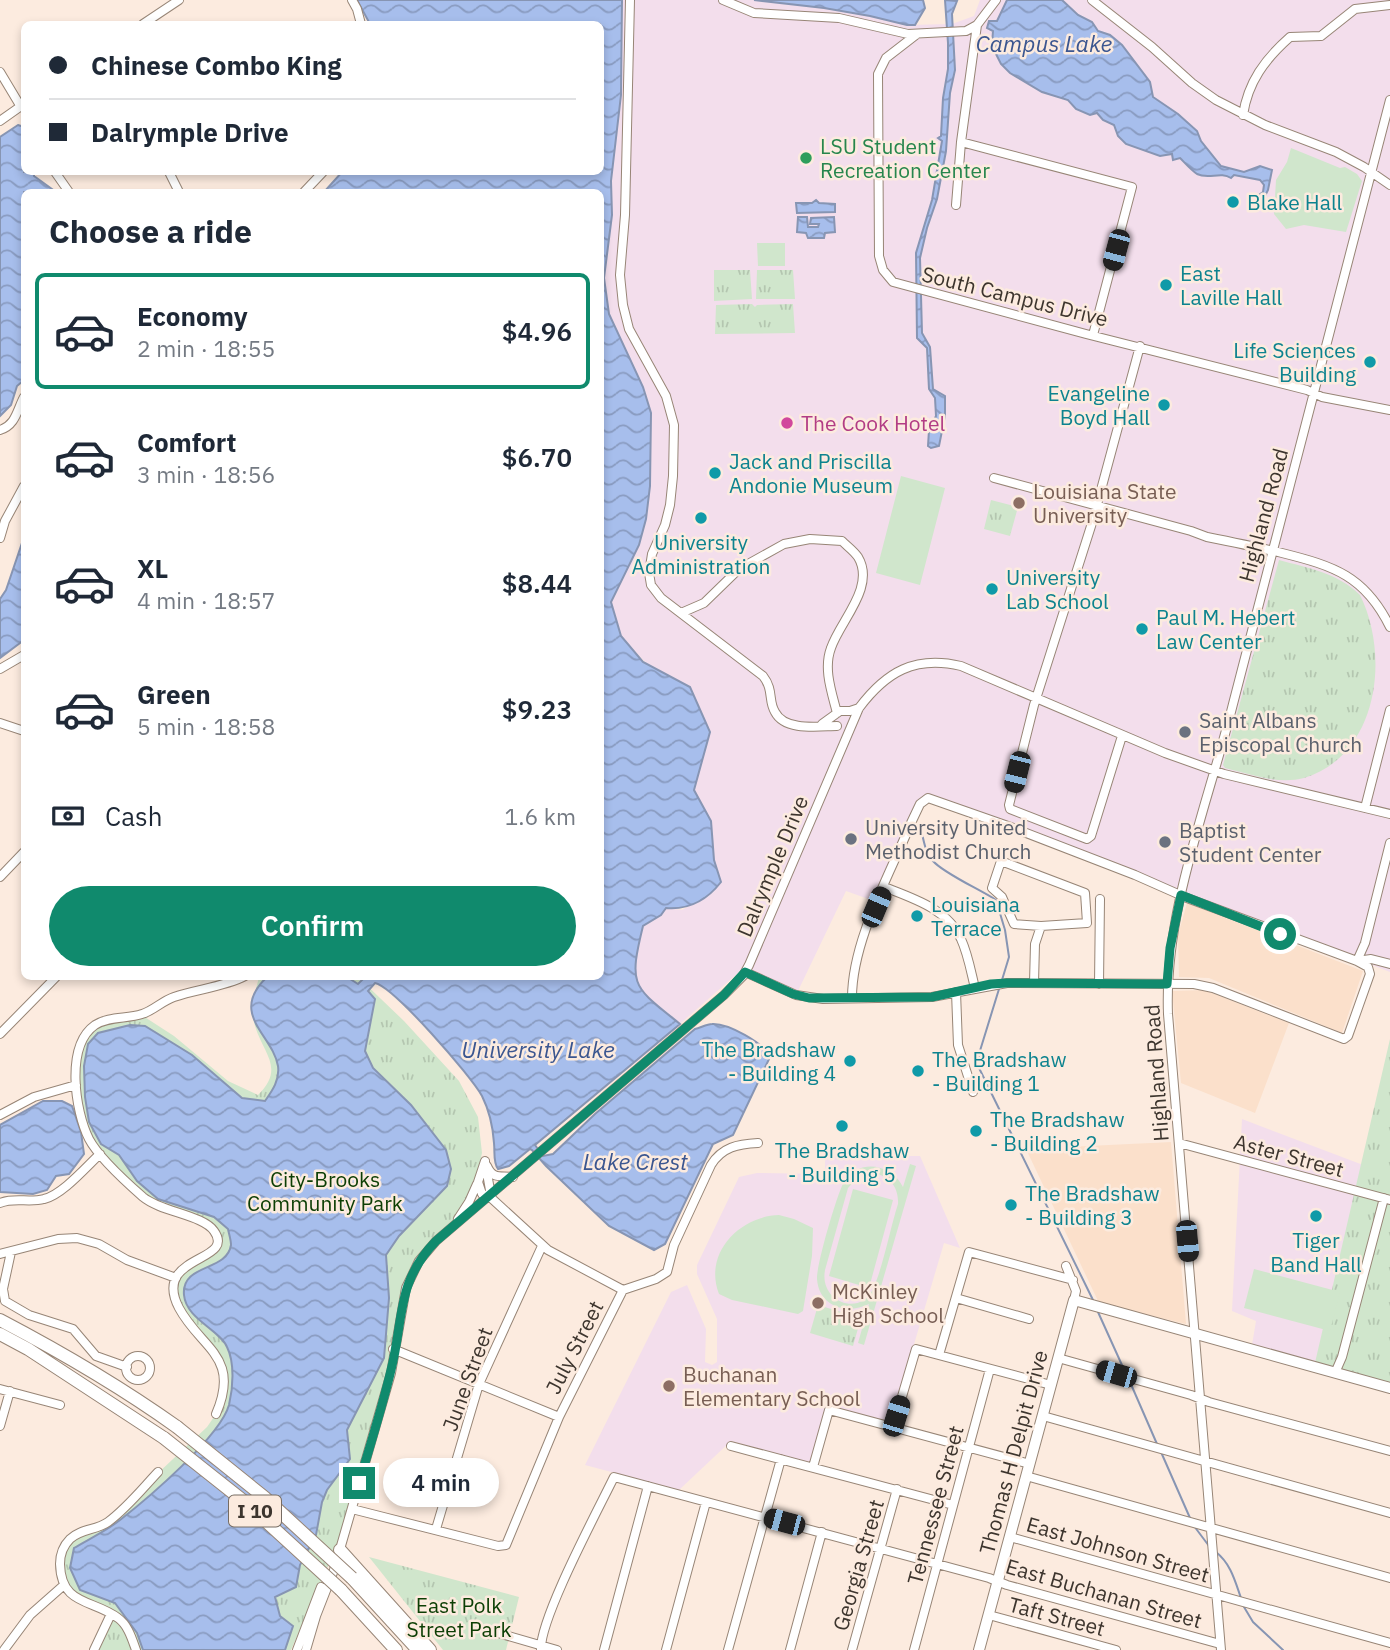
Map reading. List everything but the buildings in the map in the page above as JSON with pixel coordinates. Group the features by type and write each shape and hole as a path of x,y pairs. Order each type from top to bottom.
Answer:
{"highway":[{"name":"I 10","path":"0,1320 58,1351 177,1427 264,1497 352,1578 418,1650"},
{"name":"I 10","path":"0,1334 28,1349 164,1438 261,1516 341,1590 396,1650"},
{"path":"340,1550 430,1650"},
{"path":"368,1619 391,1650"}],"main road":[{"path":"1078,1301 1390,1388"},
{"name":"Thomas H Delpit Drive","path":"979,1650 1058,1358 1078,1301"}],"street":[{"path":"148,21 179,0"},
{"path":"352,0 358,9 360,21"},
{"path":"630,0 626,195 621,285 629,329 666,396 672,415 674,445 671,495 665,525 652,554 649,573 655,592 763,676 769,684 774,711 778,716 799,726 811,728 851,720"},
{"path":"723,0 761,14 829,17 898,33 917,34 961,32 977,25 996,0"},
{"path":"1092,0 1152,47 1192,83 1229,107 1336,152 1390,185"},
{"path":"1243,115 1247,93 1266,61 1290,37 1321,36 1354,9 1390,5"},
{"path":"956,205 961,142 977,25"},
{"name":"South Campus Drive","path":"917,34 886,58 878,74 879,256 893,282 1335,400 1390,410"},
{"path":"0,72 21,102"},
{"path":"1229,107 1247,93"},
{"name":"Highland Road","path":"1221,1647 1167,984 1170,948 1181,895 1390,100"},
{"path":"0,121 21,106"},
{"path":"961,142 1132,187 1093,335"},
{"path":"307,189 320,175"},
{"path":"1122,736 1091,836 1087,839 1010,809 1035,701 1097,506 1140,346"},
{"path":"0,430 8,428 21,404"},
{"path":"994,478 1207,537 1328,565 1339,570 1370,596 1390,627"},
{"path":"0,538 5,521 21,492"},
{"name":"Dalrymple Drive","path":"681,613 704,603 739,569 783,544 810,538 842,541 858,558 863,579 857,598 830,650 828,676 842,737 840,752"},
{"path":"0,669 21,657"},
{"path":"851,720 875,687 904,668 932,662 961,666 1035,701 1215,770 1390,814"},
{"path":"837,721 843,710 851,720"},
{"path":"1365,808 1390,710"},
{"name":"Dalrymple Drive","path":"306,1650 352,1509 408,1282 425,1254 451,1229 718,1000 745,972 840,752 851,720"},
{"path":"0,723 21,730"},
{"path":"745,972 800,997 852,998 932,997 1007,983 1195,984 1210,987 1342,1038 1348,1036 1370,974 1368,967 1357,961 1181,895 991,819 928,798 923,800 911,823 856,956 852,998"},
{"path":"1357,961 1365,943 1390,843"},
{"path":"0,877 21,855"},
{"path":"1001,861 1084,893 1087,923 1041,926 1014,924 1002,897 992,888 1001,861"},
{"path":"884,887 929,907 946,919 962,940 975,988"},
{"path":"1099,984 1100,899"},
{"path":"1034,983 1035,944 1041,926"},
{"path":"1357,961 1371,959 1390,964"},
{"path":"0,1034 53,980"},
{"path":"216,1414 222,1389 220,1361 180,1309 175,1292 176,1278 187,1265 215,1251 218,1242 216,1232 206,1223 147,1200 100,1154 89,1139 78,1103 76,1085 80,1045 97,1024 144,1013 172,997 231,980"},
{"path":"956,992 958,1045 973,1092"},
{"path":"0,1115 34,1097 76,1085"},
{"name":"July Street","path":"436,1529 505,1546 558,1417 623,1290 656,1279 667,1272 674,1245 711,1165 719,1154 739,1144 758,1143"},
{"name":"Aster Street","path":"1179,1143 1387,1199"},
{"path":"0,1203 11,1200 41,1200 54,1195 100,1154"},
{"path":"451,1229 469,1202 485,1161 486,1164"},
{"path":"486,1164 490,1173 498,1178 513,1177"},
{"path":"486,1164 489,1196"},
{"path":"479,1178 480,1192 489,1196 542,1246 623,1290"},
{"path":"1338,1373 1387,1199"},
{"path":"0,1254 58,1239 77,1238 99,1244 127,1260 176,1278"},
{"name":"June Street","path":"436,1529 479,1384 542,1246"},
{"path":"11,1252 3,1289 5,1301 29,1315 76,1331 96,1356 127,1367"},
{"path":"939,1355 970,1252 1073,1280"},
{"name":"Thomas H Delpit Drive","path":"1066,1266 1078,1301"},
{"path":"956,1298 1029,1319"},
{"path":"893,1427 916,1349 1051,1385"},
{"path":"393,1350 558,1417"},
{"path":"1058,1358 1390,1451"},
{"name":"Tennessee Street","path":"914,1650 990,1369"},
{"path":"0,1389 60,1405"},
{"path":"0,1426 10,1391"},
{"path":"813,1467 829,1410 1030,1464"},
{"path":"1043,1416 1390,1513"},
{"path":"731,1446 953,1505"},
{"path":"728,1650 781,1459"},
{"path":"136,1650 126,1627 111,1614 79,1601 64,1585 60,1562 62,1550 68,1541 109,1521 158,1472"},
{"path":"1027,1476 1200,1524 1211,1532 1390,1578"},
{"name":"East Buchanan Street","path":"541,1648 541,1639 557,1599 614,1477 938,1564 1221,1647"},
{"path":"604,1650 648,1486"},
{"name":"Georgia Street","path":"852,1650 897,1489"},
{"path":"666,1650 706,1502"},
{"path":"352,1509 436,1529"},
{"path":"790,1650 822,1532"},
{"name":"East Johnson Street","path":"1010,1537 1390,1643"},
{"name":"Dalrymple Drive","path":"297,1650 324,1581 340,1550"},
{"path":"4,1650 30,1615 64,1585"},
{"path":"94,1650 111,1614"},
{"name":"Taft Street","path":"989,1615 1116,1650"},
{"path":"498,1633 541,1648 557,1650"}],"shaded area":[{"name":"Louisiana State University","path":"622,0 754,0 824,8 907,25 952,24 974,16 980,0 1390,0 1390,972 932,795 922,797 915,807 874,901 846,891 797,993 756,974 740,971 680,1024 646,996 635,981 634,959 643,926 661,915 666,908 682,910 711,894 721,882 714,860 711,821 694,790 710,732 621,636 611,602 639,545 646,519 650,486 651,413 643,387 609,314 604,278 612,215 611,181 621,95"},
{"path":"1187,903 1363,971 1342,1033 1209,978 1179,977 1178,935"},
{"path":"1204,990 1289,1023 1255,1113 1181,1083 1172,991"},
{"path":"1242,1119 1379,1171 1390,1381 1252,1345 1256,1321 1232,1311"},
{"path":"1171,1142 1186,1324 1099,1303 1026,1149"},
{"name":"McKinley High School","path":"825,1156 920,1156 960,1248 944,1243 891,1422 827,1406 810,1463 731,1441 679,1490 585,1465 671,1292 687,1285 706,1329 705,1362 712,1365 717,1362 717,1319 697,1274 697,1265 739,1177 757,1173 820,1174 825,1168"}],"green space":[{"path":"1291,148 1340,168 1345,167 1357,174 1362,181 1346,232 1304,225 1286,229 1274,214 1276,180 1287,162"},
{"path":"757,243 785,243 785,266 758,266"},
{"path":"714,270 750,270 752,299 714,301"},
{"path":"757,270 793,270 795,299 756,299"},
{"path":"752,304 755,307 793,304 795,333 715,334 716,305"},
{"path":"901,476 945,488 920,585 876,573"},
{"path":"991,500 1018,507 1010,536 984,529"},
{"path":"1279,560 1332,576 1360,595 1369,619 1374,646 1375,673 1363,726 1349,748 1329,766 1294,780 1264,778 1225,768 1223,765"},
{"name":"City-Brooks Community Park","path":"258,980 361,980 404,1021 459,1081 478,1117 482,1153 473,1194 451,1229 410,1277 395,1350 348,1520 291,1650 94,1650 111,1614 79,1601 61,1574 64,1546 76,1535 104,1524 207,1427 216,1414 221,1398 222,1366 183,1313 175,1292 178,1274 216,1249 218,1239 206,1223 152,1203 97,1151 77,1099 78,1052 97,1024 140,1014 174,1036 228,1081 258,1095 270,1077 271,1069 255,1026 254,1001"},
{"path":"1390,1039 1390,1388 1314,1367"},
{"path":"910,1164 916,1166 864,1345 858,1343 869,1304 852,1309 835,1306 819,1289 817,1279 824,1245 842,1187 852,1173 867,1167 884,1169 898,1179 903,1187","holes":["876,1174 891,1182 897,1192 898,1204 873,1289 867,1298 859,1302 842,1302 828,1290 825,1270 848,1188 858,1177"]},
{"path":"853,1189 893,1200 869,1288 829,1276"},
{"path":"779,1215 813,1228 812,1256 803,1311 798,1314 732,1300 719,1294 715,1279 716,1264 728,1240 751,1222"},
{"path":"1254,1269 1340,1292 1330,1331 1244,1308"},
{"path":"818,1305 861,1318 853,1346 810,1333"},
{"name":"East Polk Street Park","path":"369,1557 519,1597 506,1650 443,1650"}],"water":[{"path":"357,0 622,0 621,95 611,181 612,215 604,278 604,189 327,189 339,175 604,175 604,21 368,21"},
{"path":"754,0 923,0 925,8 915,25 907,25 824,8"},
{"path":"945,0 957,1 952,14 955,70 950,93 946,151 937,199 920,258 922,333 930,347 933,389 945,396 945,416 939,446 931,448 928,446 929,430 936,416 935,398 929,389 927,348 917,338 916,253 932,200 942,141 938,138 941,136 948,69"},
{"name":"Campus Lake","path":"1007,0 1062,0 1078,15 1092,22 1098,31 1110,35 1122,45 1150,82 1153,97 1197,131 1201,141 1221,166 1244,172 1260,166 1272,170 1268,190 1261,204 1259,195 1263,192 1264,185 1260,180 1234,175 1231,178 1223,175 1201,176 1180,158 1173,160 1172,154 1160,156 1126,144 1118,136 1114,125 1103,120 1097,113 1090,115 1076,109 1068,100 1042,92 1010,73 995,52 992,44 993,31 987,28 989,21 997,21"},
{"path":"18,125 21,126 21,175 34,175 52,189 21,189 21,383 17,386 11,405 0,416 0,137"},
{"path":"816,200 819,203 835,204 835,212 797,213 796,203 812,203"},
{"path":"798,217 807,217 808,227 818,227 819,224 810,224 811,218 834,217 835,232 825,233 824,238 808,238 806,233 797,232"},
{"path":"604,278 609,314 643,387 651,413 650,486 646,519 639,545 611,602 621,636 643,662 690,687 710,732 694,790 711,821 714,860 721,882 697,903 666,908 661,915 643,926 636,962 638,984 652,1001 680,1024 535,1145 543,1156 553,1154 595,1114 695,1029 712,1024 736,1030 761,1046 770,1057 733,1135 713,1144 665,1244 654,1250 609,1226 532,1150 509,1166 498,1169 492,1125 482,1096 414,1015 385,988 375,983 368,991 375,999 365,1051 373,1068 411,1105 446,1150 451,1169 447,1186 399,1236 386,1255 389,1298 384,1358 347,1430 350,1459 327,1490 316,1535 300,1565 296,1587 275,1597 280,1616 293,1626 285,1650 143,1650 137,1633 115,1603 80,1590 70,1568 74,1548 115,1524 147,1498 198,1450 223,1418 232,1391 230,1353 218,1335 191,1311 184,1295 185,1285 190,1277 222,1260 228,1254 231,1243 228,1229 214,1217 158,1199 137,1181 119,1155 101,1144 89,1122 85,1097 84,1066 88,1044 98,1033 130,1025 145,1026 192,1055 242,1098 265,1101 277,1081 278,1066 252,1013 256,990 264,980 352,980 358,984 362,980 604,980"},
{"path":"21,546 21,642 0,658 0,599 6,590"},
{"path":"43,1101 62,1101 72,1106 81,1132 84,1154 69,1174 56,1176 47,1190 33,1194 0,1192 0,1125"}],"waterway":[{"path":"920,824 926,848 933,861 953,876 996,900 1005,930 1009,957 1002,980"},
{"path":"999,989 979,1054 979,1068 1093,1300"},
{"path":"1098,1312 1126,1374"},
{"path":"1130,1382 1157,1444"},
{"path":"1161,1452 1190,1518"},
{"path":"1194,1526 1209,1546"},
{"path":"1216,1552 1229,1567 1241,1598"},
{"path":"1244,1607 1253,1622 1283,1650"}],"place":[{"name":"LSU Student Recreation Center","path":"806,158"},
{"name":"Blake Hall","path":"1233,202"},
{"name":"East Laville Hall","path":"1166,285"},
{"name":"Life Sciences Building","path":"1370,362"},
{"name":"Evangeline Boyd Hall","path":"1164,405"},
{"name":"The Cook Hotel","path":"787,423"},
{"name":"Jack and Priscilla Andonie Museum","path":"715,473"},
{"name":"Louisiana State University","path":"1019,503"},
{"name":"University Administration","path":"701,518"},
{"name":"University Lab School","path":"992,589"},
{"name":"Paul M. Hebert Law Center","path":"1142,629"},
{"name":"Saint Albans Episcopal Church","path":"1185,732"},
{"name":"University United Methodist Church","path":"851,839"},
{"name":"Baptist Student Center","path":"1165,842"},
{"name":"Louisiana Terrace","path":"917,916"},
{"name":"The Bradshaw - Building 4","path":"850,1061"},
{"name":"The Bradshaw - Building 1","path":"918,1071"},
{"name":"The Bradshaw - Building 5","path":"842,1126"},
{"name":"The Bradshaw - Building 2","path":"976,1131"},
{"name":"The Bradshaw - Building 3","path":"1011,1205"},
{"name":"Tiger Band Hall","path":"1316,1216"},
{"name":"McKinley High School","path":"818,1303"},
{"name":"Buchanan Elementary School","path":"669,1386"}],"route":[{"path":"359,1483 391,1373 406,1288 419,1261 436,1241 724,995 745,972 804,998 823,999 932,997 1007,983 1167,984 1170,948 1181,895 1280,934"}],"water label":[{"name":"University Lake","path":"538,1049"},
{"name":"Lake Crest","path":"635,1161"}]}
